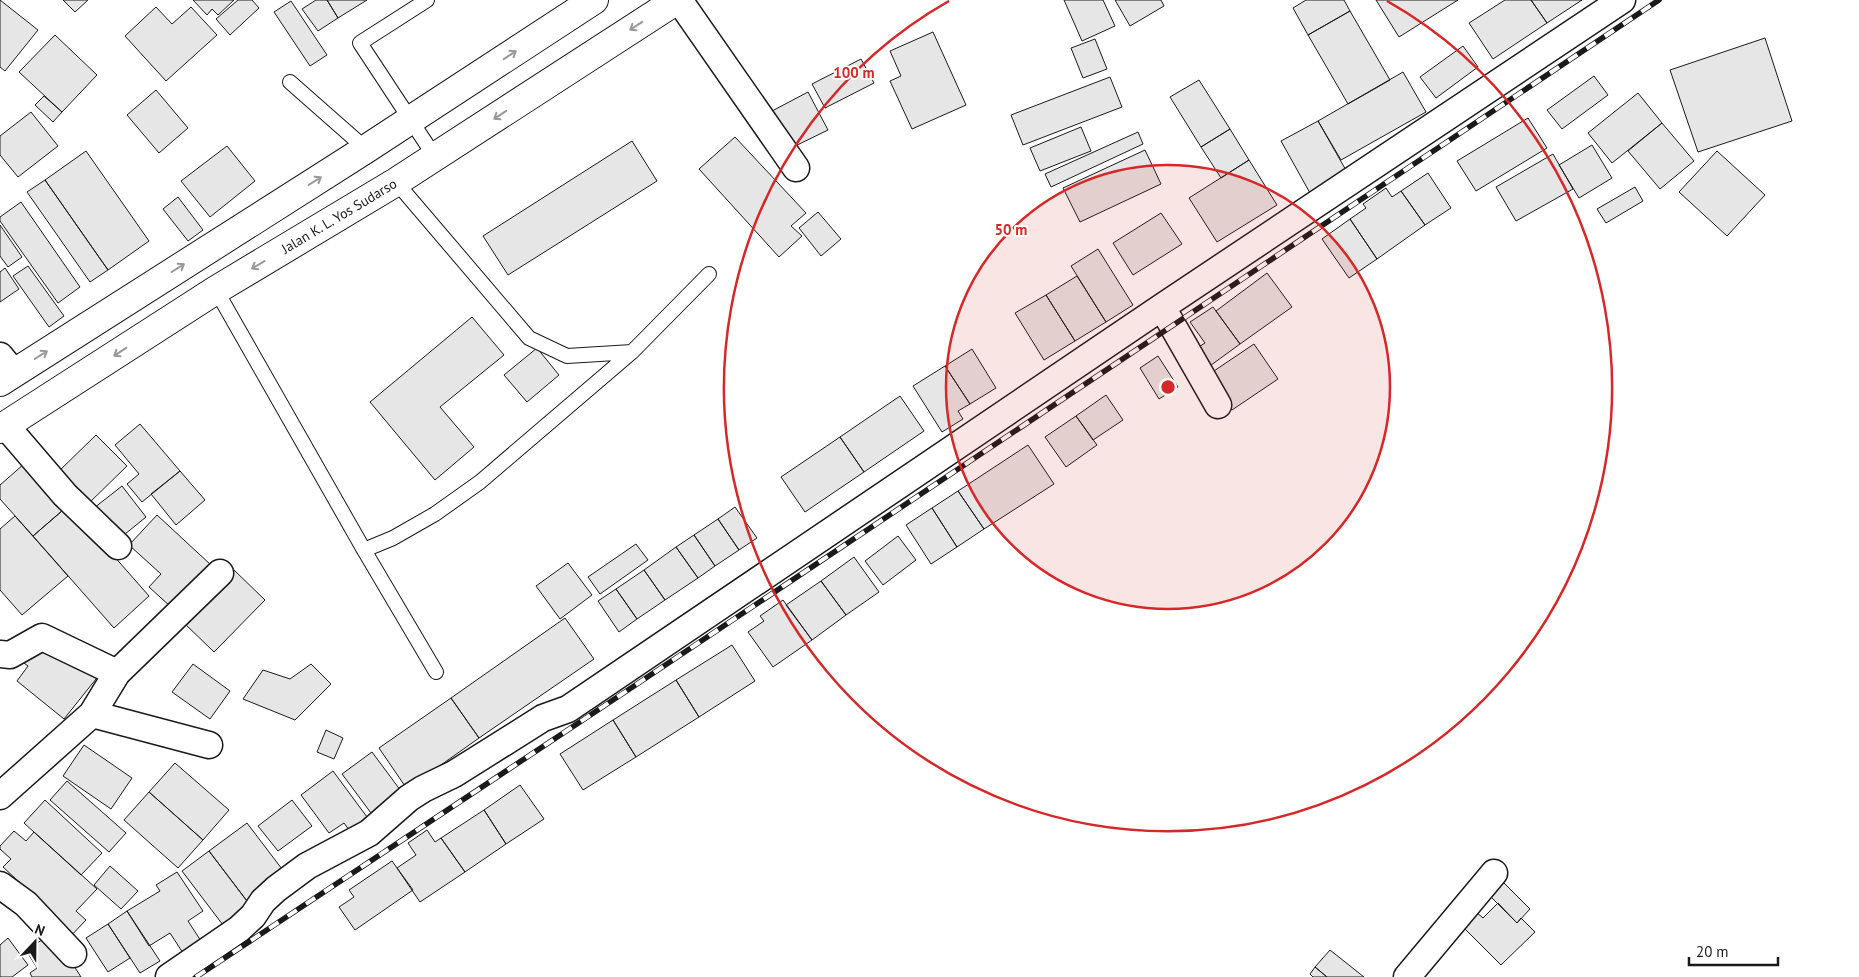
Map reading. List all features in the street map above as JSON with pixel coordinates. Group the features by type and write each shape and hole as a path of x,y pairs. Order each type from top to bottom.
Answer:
{"highway":[{"path":"4,370 366,149 594,0"},
{"name":"Jalan K. L. Yos Sudarso","path":"2,427 216,290 396,182 678,0"}],"street":[{"path":"678,0 796,168"},
{"path":"169,977 239,929 253,916 263,901 307,866 370,833 409,798 423,789 454,774 543,718 568,709 1162,307 1622,0"},
{"path":"1162,307 1218,405"},
{"path":"2,427 65,495 118,546"},
{"path":"0,796 92,714 118,673 220,573"},
{"path":"0,654 10,655 42,637 118,673"},
{"path":"92,714 209,745"},
{"path":"1407,977 1494,873"},
{"path":"0,885 26,904 73,954"}],"lane":[{"path":"427,0 360,43 435,157"},
{"path":"290,82 366,149"},
{"path":"396,182 529,338 568,356 632,352"},
{"path":"364,550 393,538 435,514 480,482 632,352 709,274"},
{"path":"216,290 364,550 436,672"}],"building":[{"path":"0,0 38,30 5,71 0,67"},
{"path":"63,0 88,0 75,12"},
{"path":"193,0 234,0 218,15 212,9 207,15"},
{"path":"238,0 252,0 259,8 230,35 216,19"},
{"path":"316,0 327,0 338,18 318,31 302,9"},
{"path":"327,0 367,0 338,18"},
{"path":"1064,0 1103,0 1115,26 1082,41"},
{"path":"1115,0 1161,0 1164,6 1130,26"},
{"path":"1306,0 1344,0 1350,11 1308,35 1293,8"},
{"path":"1376,0 1458,0 1399,37"},
{"path":"1505,0 1531,0 1547,23 1493,59 1469,23"},
{"path":"1531,0 1582,0 1547,23"},
{"path":"291,1 327,55 310,66 274,12"},
{"path":"156,7 172,24 191,7 217,35 166,81 125,36"},
{"path":"1350,11 1390,80 1348,104 1308,35"},
{"path":"933,32 966,105 912,129 890,81 901,76 890,51"},
{"path":"55,35 97,75 62,112 19,72"},
{"path":"1765,38 1792,121 1698,152 1670,70"},
{"path":"1095,39 1107,69 1083,78 1071,48"},
{"path":"1463,46 1478,67 1436,98 1420,77"},
{"path":"861,59 874,83 825,108 812,84"},
{"path":"1403,72 1426,112 1341,160 1318,121"},
{"path":"1594,76 1608,95 1562,129 1547,110"},
{"path":"1110,77 1122,107 1023,145 1011,115"},
{"path":"1199,80 1230,129 1201,147 1170,97"},
{"path":"156,90 188,128 159,153 127,115"},
{"path":"808,92 828,130 791,148 772,111"},
{"path":"1638,93 1662,123 1612,163 1588,133"},
{"path":"44,96 62,112 53,122 35,105"},
{"path":"31,112 58,146 18,177 0,155 0,136"},
{"path":"1528,118 1547,148 1476,191 1457,161"},
{"path":"1318,121 1347,172 1310,193 1281,141"},
{"path":"1662,123 1694,161 1660,189 1628,151"},
{"path":"1081,127 1091,151 1040,171 1030,148"},
{"path":"1230,129 1249,160 1221,178 1201,147"},
{"path":"1138,132 1143,144 1051,187 1045,174"},
{"path":"735,137 806,213 791,226 802,236 779,257 699,169"},
{"path":"632,141 657,181 508,275 483,236"},
{"path":"1592,145 1612,178 1579,198 1559,165"},
{"path":"227,146 255,181 210,217 181,181"},
{"path":"1145,150 1161,184 1080,222 1063,188"},
{"path":"86,151 149,241 108,270 45,180"},
{"path":"1717,151 1765,195 1727,236 1679,192"},
{"path":"1553,154 1573,189 1516,221 1496,187"},
{"path":"1249,160 1277,205 1217,242 1189,198"},
{"path":"1428,173 1451,208 1425,225 1401,191"},
{"path":"45,180 108,270 90,282 27,192"},
{"path":"1635,187 1643,201 1606,223 1597,209"},
{"path":"1386,188 1392,197 1401,191 1425,225 1377,259 1350,219 1366,208 1363,204"},
{"path":"178,197 203,230 188,241 163,209"},
{"path":"21,202 80,287 58,303 0,221 0,217"},
{"path":"818,212 841,239 821,256 799,228"},
{"path":"1161,213 1182,244 1133,275 1113,243"},
{"path":"1350,219 1377,259 1349,278 1322,239"},
{"path":"0,225 22,257 8,267 0,256"},
{"path":"1098,249 1133,305 1106,322 1071,266"},
{"path":"28,266 64,316 49,327 13,276"},
{"path":"5,268 19,289 0,302 0,272"},
{"path":"1267,273 1292,307 1240,344 1216,311"},
{"path":"1077,276 1106,322 1075,341 1046,295"},
{"path":"1046,295 1075,341 1044,360 1015,313"},
{"path":"1213,307 1240,344 1207,368 1194,350 1205,343 1190,322"},
{"path":"472,317 504,355 440,407 474,447 435,480 370,402"},
{"path":"1254,344 1278,379 1232,410 1208,375"},
{"path":"537,348 559,375 527,402 504,375"},
{"path":"972,349 996,388 970,404 945,366"},
{"path":"1158,356 1178,387 1159,399 1140,368"},
{"path":"945,366 970,404 958,411 963,419 942,432 913,386"},
{"path":"1106,395 1123,420 1093,440 1076,416"},
{"path":"900,396 924,431 864,472 840,437"},
{"path":"1076,416 1097,445 1066,467 1045,437"},
{"path":"140,424 180,471 142,502 127,484 139,474 115,445"},
{"path":"96,435 127,466 87,505 56,474"},
{"path":"840,437 864,472 805,512 781,477"},
{"path":"1028,445 1054,484 984,529 958,491"},
{"path":"24,464 64,509 33,536 0,499 0,485"},
{"path":"180,471 205,500 176,525 151,494"},
{"path":"122,486 146,517 119,539 94,508"},
{"path":"958,491 984,529 957,547 932,508"},
{"path":"69,505 149,596 114,628 33,536"},
{"path":"735,507 757,538 739,550 718,519"},
{"path":"932,508 957,547 931,564 906,525"},
{"path":"157,515 211,565 171,607 149,587 161,574 129,545"},
{"path":"15,516 68,576 22,615 0,590 0,529"},
{"path":"718,519 739,550 715,566 694,535"},
{"path":"694,535 715,566 698,578 676,547"},
{"path":"898,536 916,560 883,585 865,561"},
{"path":"636,544 648,560 600,594 588,577"},
{"path":"676,547 698,578 665,600 644,570"},
{"path":"854,557 879,592 846,615 821,581"},
{"path":"568,563 592,595 560,619 536,586"},
{"path":"234,570 265,600 214,652 183,622"},
{"path":"644,570 665,600 637,619 616,589"},
{"path":"821,581 846,615 812,640 786,605"},
{"path":"616,589 637,619 619,632 598,601"},
{"path":"783,600 812,640 773,667 748,632 764,621 760,616"},
{"path":"565,618 594,659 479,738 451,698"},
{"path":"42,641 75,668 82,659 100,674 64,719 17,681 28,666 24,663"},
{"path":"732,645 755,681 699,717 676,680"},
{"path":"193,664 230,691 210,719 172,692"},
{"path":"311,664 331,684 295,720 243,699 263,670 290,679"},
{"path":"676,680 699,717 636,757 613,720"},
{"path":"451,698 479,738 407,789 379,748"},
{"path":"613,720 636,757 583,790 560,754"},
{"path":"326,730 343,738 334,759 317,752"},
{"path":"84,745 132,778 111,809 63,776"},
{"path":"372,752 401,791 371,813 342,774"},
{"path":"175,763 229,810 203,840 149,792"},
{"path":"333,771 370,821 352,834 344,823 329,833 301,795"},
{"path":"67,781 126,833 109,852 50,800"},
{"path":"520,785 544,819 506,844 484,810"},
{"path":"149,792 203,840 178,868 124,820"},
{"path":"45,800 102,853 81,875 24,823"},
{"path":"292,800 312,826 278,851 258,826"},
{"path":"484,810 506,844 465,872 441,838"},
{"path":"247,823 285,873 247,901 209,851"},
{"path":"427,830 435,842 441,838 465,872 420,902 397,868 416,855 408,843"},
{"path":"14,831 26,841 34,832 97,889 76,911 86,920 69,938 30,892 3,867 11,859 0,849 0,846"},
{"path":"209,851 253,909 226,929 182,871"},
{"path":"392,861 413,890 355,930 339,907 354,897 349,890"},
{"path":"110,866 138,891 121,909 94,885"},
{"path":"177,872 203,911 188,921 201,941 183,953 170,933 149,946 127,911 160,891 156,885"},
{"path":"1499,878 1530,909 1517,923 1485,891"},
{"path":"1498,903 1517,923 1521,918 1535,932 1501,965 1461,925 1475,911 1483,918"},
{"path":"127,911 160,961 140,973 108,924"},
{"path":"108,924 130,958 108,972 86,938"},
{"path":"53,933 81,977 32,977 30,973 37,968 26,950"},
{"path":"8,938 28,965 12,977 0,977 0,945"},
{"path":"1330,950 1364,977 1327,977 1315,967"},
{"path":"1315,967 1327,977 1313,977 1310,974"}],"railway":[{"path":"196,977 1659,0"}]}
